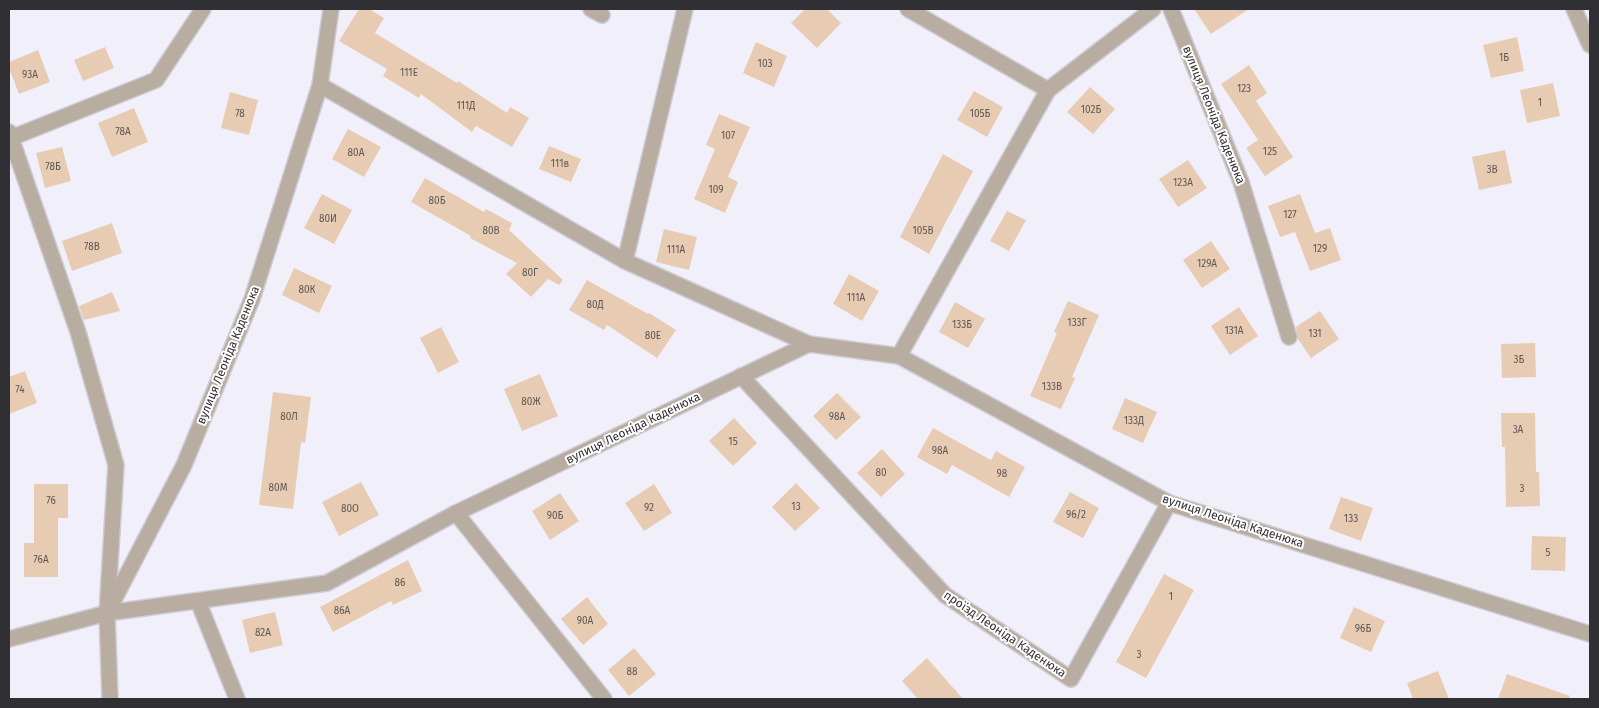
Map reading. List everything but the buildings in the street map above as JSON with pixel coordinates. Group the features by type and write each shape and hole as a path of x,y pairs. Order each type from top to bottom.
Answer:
{"street":[{"path":"110,699 107,613 116,465 78,332 10,135 156,80 202,9"},
{"name":"вулиця Леоніда Каденюка","path":"107,613 184,465 252,299 320,85 331,9"},
{"path":"625,261 685,9"},
{"path":"908,9 1048,90"},
{"path":"899,356 1048,90 1153,9"},
{"name":"вулиця Леоніда Каденюка","path":"1171,9 1242,182 1289,337"},
{"path":"1574,9 1590,45"},
{"name":"вулиця Леоніда Каденюка","path":"320,85 625,261 809,344 899,356 1169,502 1590,634"},
{"name":"вулиця Леоніда Каденюка","path":"107,613 198,602 327,582 456,513 809,344"},
{"name":"проїзд Леоніда Каденюка","path":"741,376 945,596 1071,678 1169,502"},
{"path":"456,513 604,699"},
{"path":"198,602 237,699"},
{"path":"9,639 107,613"}]}
